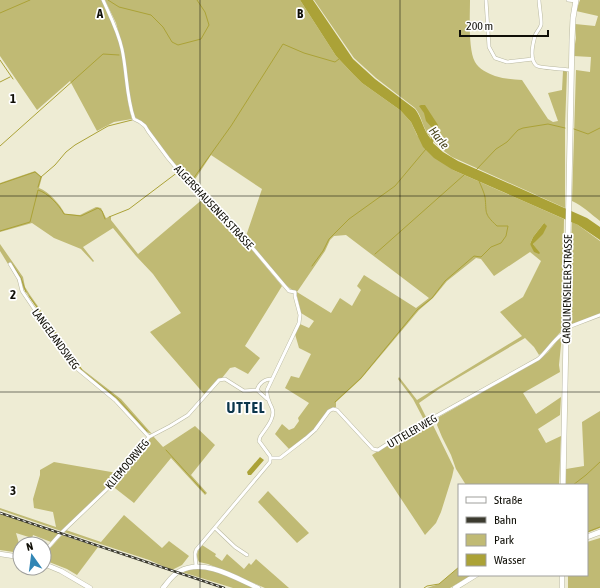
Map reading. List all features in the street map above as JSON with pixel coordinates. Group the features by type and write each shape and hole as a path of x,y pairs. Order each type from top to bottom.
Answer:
{"main road":[{"name":"CAROLINENSIELER STRASSE","path":"564,484 572,25 576,1"},
{"path":"588,537 600,532"},
{"path":"0,554 12,556"},
{"path":"163,588 175,574 196,566 212,568 258,588"},
{"path":"52,567 62,571 90,588"},
{"path":"455,588 474,576"},
{"path":"562,576 562,588"}],"street":[{"name":"ALGERSHAUSENER STRASSE","path":"103,0 114,22 123,50 130,110 134,119 145,126 183,176 229,220 288,291 295,292 300,316 299,323 267,390 267,399 273,414 259,441 269,454 270,458"},
{"path":"486,0 489,47 495,58 507,62 533,59"},
{"path":"539,0 539,14 541,23 535,38 533,59 538,67 571,70"},
{"path":"568,0 576,1"},
{"name":"LANGELANDSWEG","path":"10,264 19,279 22,291 64,349 75,367 115,400 149,437"},
{"path":"566,330 600,315"},
{"name":"UTTELER WEG","path":"270,458 280,458 306,438 315,430 329,411 333,409 337,410 373,448 378,450 412,428 538,359 547,352 560,335 566,330"},
{"name":"KLIEMOORWEG","path":"52,543 106,490 149,437 188,415 221,379 225,379 244,391 257,390"},
{"path":"267,399 257,390 261,383 267,379 272,379"},
{"path":"196,566 196,550 267,467 270,458"},
{"path":"215,528 247,555"}],"green space":[{"path":"0,0 102,0 115,30 121,49 128,102 132,119 114,122 97,131 70,81 37,110 0,56"},
{"path":"105,0 300,0 336,56 362,83 400,110 411,122 417,135 453,170 564,219 562,331 546,350 539,355 534,347 525,338 439,389 419,403 427,419 424,420 413,399 398,379 399,377 417,400 522,336 500,312 523,297 541,261 530,252 494,276 481,259 476,258 447,281 433,298 419,310 361,379 336,402 336,407 330,409 310,434 289,449 275,434 282,424 289,430 294,428 299,421 298,418 309,403 285,388 291,376 299,378 311,354 299,348 295,334 300,324 309,328 314,321 301,313 296,292 284,283 246,236 262,189 211,155 192,184 169,157 146,125 135,117 132,111 124,52 116,23","holes":["544,223 542,235 533,244 538,251 530,244 533,237","346,235 429,298 416,308 364,275 357,286 361,290 352,306 340,298 331,313 297,292 325,251 330,240 334,236"]},
{"path":"314,0 470,0 470,41 475,62 489,74 522,80 548,119 553,122 558,121 548,93 562,90 563,71 567,71 565,208 452,157 441,149 428,135 415,108 376,78 354,58"},
{"path":"580,0 600,0 600,221 572,201 576,70 590,72 591,57 573,56 576,38 575,24 595,26 598,16 576,11"},
{"path":"35,171 42,177 39,188 47,192 54,199 65,214 80,215 96,207 101,208 106,218 111,216 111,220 138,254 204,198 228,221 282,286 245,346 260,358 248,374 235,367 230,368 222,378 215,382 205,395 150,332 181,313 153,274 113,228 83,247 94,261 93,262 81,249 54,238 32,223 0,232 0,183"},
{"path":"572,222 600,241 600,315 568,327"},
{"path":"0,244 23,277 25,287 30,295 82,369 121,399 152,434 146,432 117,400 76,366 23,288 11,263 8,264 0,251"},
{"path":"562,335 559,365 560,372 523,393 536,414 561,397 560,415 538,429 546,443 561,436 559,484 465,484 456,469 437,425 439,417 539,360 548,352"},
{"path":"600,411 600,528 588,533 588,484 566,484 566,469 584,466 582,422"},
{"path":"431,421 454,468 441,512 436,523 425,535 372,455 407,432"},
{"path":"195,426 215,445 191,475 207,493 205,495 171,458 134,503 111,485 153,436 163,447"},
{"path":"54,462 117,473 104,490 61,531 0,510 0,508 56,527 53,512 34,508 33,499 40,470"},
{"path":"268,491 309,533 297,543 258,502"},
{"path":"0,514 59,533 52,541 52,536 26,536 16,533 17,536 12,536 12,552 0,550"},
{"path":"124,515 162,548 169,541 189,556 182,565 172,570 149,560 64,532 66,530 101,542"},
{"path":"62,535 98,547 77,575 52,563 52,546"},
{"path":"600,538 600,588 568,588 568,576 588,576 588,542"},
{"path":"202,545 216,554 215,556 222,561 227,554 244,569 249,563 251,565 256,559 289,588 265,588 208,564 199,562 197,557 199,549"},
{"path":"201,568 216,571 255,588 233,588 182,572 189,569"},
{"path":"458,568 458,576 470,576 450,588 427,588 439,584"}],"water":[{"path":"300,0 313,0 353,59 375,79 415,109 431,139 434,130 426,121 424,113 419,106 425,105 438,125 438,132 433,143 443,152 458,161 587,218 600,227 600,240 578,225 453,170 434,158 423,147 411,122 400,110 362,83 336,56"},
{"path":"544,223 547,226 543,234 533,244 540,253 539,254 534,252 530,244 533,237"},
{"path":"260,457 264,460 251,475 248,475 247,472"}],"waterway":[{"path":"0,13 30,0"},
{"path":"108,0 119,7 151,15 163,27 172,42 178,45 201,39 209,25 205,12 197,0"},
{"path":"193,179 231,126 283,44 304,53 335,62 339,59"},
{"path":"0,146 103,54 119,55"},
{"path":"0,60 13,79"},
{"path":"0,82 10,77"},
{"path":"38,187 41,177 75,145 108,126 132,120"},
{"path":"476,170 496,149 507,142 518,130 548,124 565,128"},
{"path":"574,129 588,134 600,128"},
{"path":"312,266 323,251 329,239 349,219 395,186 426,149"},
{"path":"0,184 35,172 41,177"},
{"path":"109,217 129,209 178,172"},
{"path":"375,254 464,175"},
{"path":"335,402 361,378 417,310 432,298 445,281 474,256 481,257 491,247 501,243 506,236 508,226 497,226 488,215 486,210 485,195 479,181"},
{"path":"0,231 30,222 38,190 53,200 64,214 81,216 98,208 102,211 105,219"},
{"path":"12,264 21,278 26,292"},
{"path":"29,296 82,370"},
{"path":"86,374 118,399 147,431"},
{"path":"166,450 205,493"},
{"path":"574,484 600,462"},
{"path":"588,532 600,527"},
{"path":"424,588 439,584 458,568"}],"railway":[{"path":"0,513 224,588"}],"district":[{"name":"UTTEL","path":"246,407"}],"water label":[{"name":"Harle","path":"439,138"}]}
